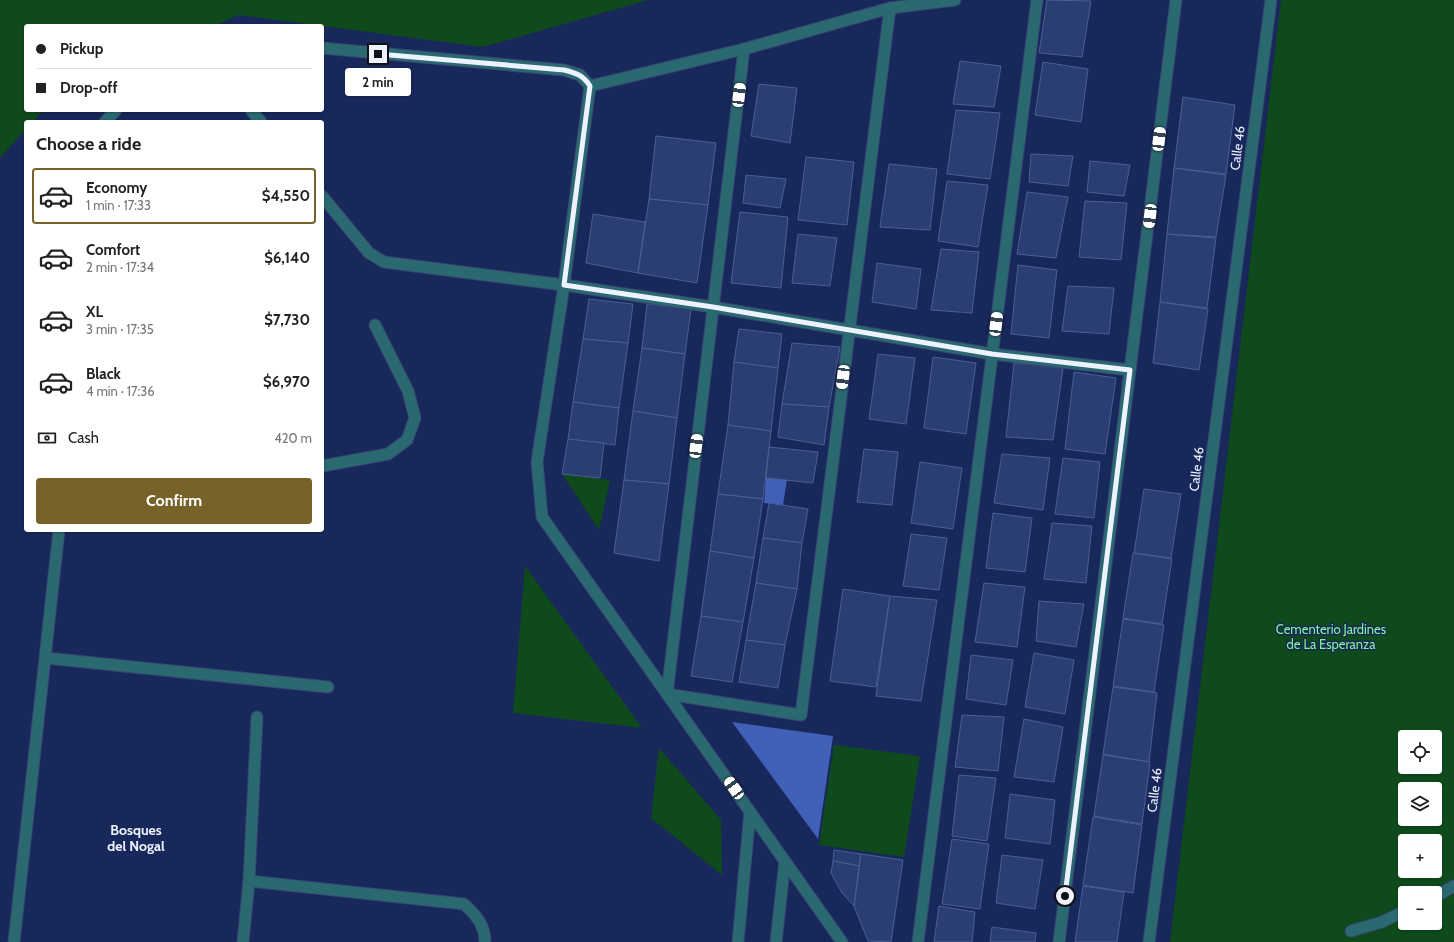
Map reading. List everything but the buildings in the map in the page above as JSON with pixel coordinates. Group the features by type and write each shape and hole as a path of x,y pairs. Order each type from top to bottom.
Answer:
{"street":[{"path":"590,86 744,49 890,8 955,0"},
{"path":"918,942 1037,0"},
{"path":"1059,942 1176,0"},
{"name":"Calle 46","path":"1149,942 1271,0"},
{"path":"667,694 801,715 848,331 890,8"},
{"path":"324,48 564,70 580,75 590,86 564,285 537,462 542,517 842,942"},
{"path":"667,694 744,49"},
{"path":"107,120 114,112"},
{"path":"253,112 259,120"},
{"path":"324,198 365,249 378,260 713,307 848,331 992,354 1130,370"},
{"path":"324,466 388,454 408,440 415,418 408,390 375,325"},
{"path":"14,942 59,532"},
{"path":"46,658 328,687"},
{"path":"243,942 249,881 257,717"},
{"path":"738,942 750,812"},
{"path":"776,942 785,861"},
{"path":"249,881 464,904 475,914 483,926 485,942"},
{"path":"1442,893 1454,886"},
{"path":"1351,930 1382,922 1398,914"}],"green space":[{"path":"0,0 648,0 483,47 324,26 324,24 307,24 238,15 218,24 24,24 24,112 41,112 35,120 24,120 24,131 0,158"},
{"name":"Cementerio Jardines de La Esperanza","path":"1281,0 1454,0 1454,942 1170,942"},
{"path":"562,474 610,480 599,530"},
{"path":"525,566 642,728 513,713"},
{"path":"834,745 920,756 904,857 819,845"},
{"path":"659,748 721,820 722,875 651,818"}],"water":[{"path":"766,478 787,480 783,505 764,503"},
{"path":"732,722 833,736 818,839"}],"district":[{"name":"Bosques del Nogal","path":"136,838"}],"route":[{"path":"378,54 543,67 573,72 585,79 590,86 564,285 713,307 848,331 992,354 1130,370 1065,896"}]}
